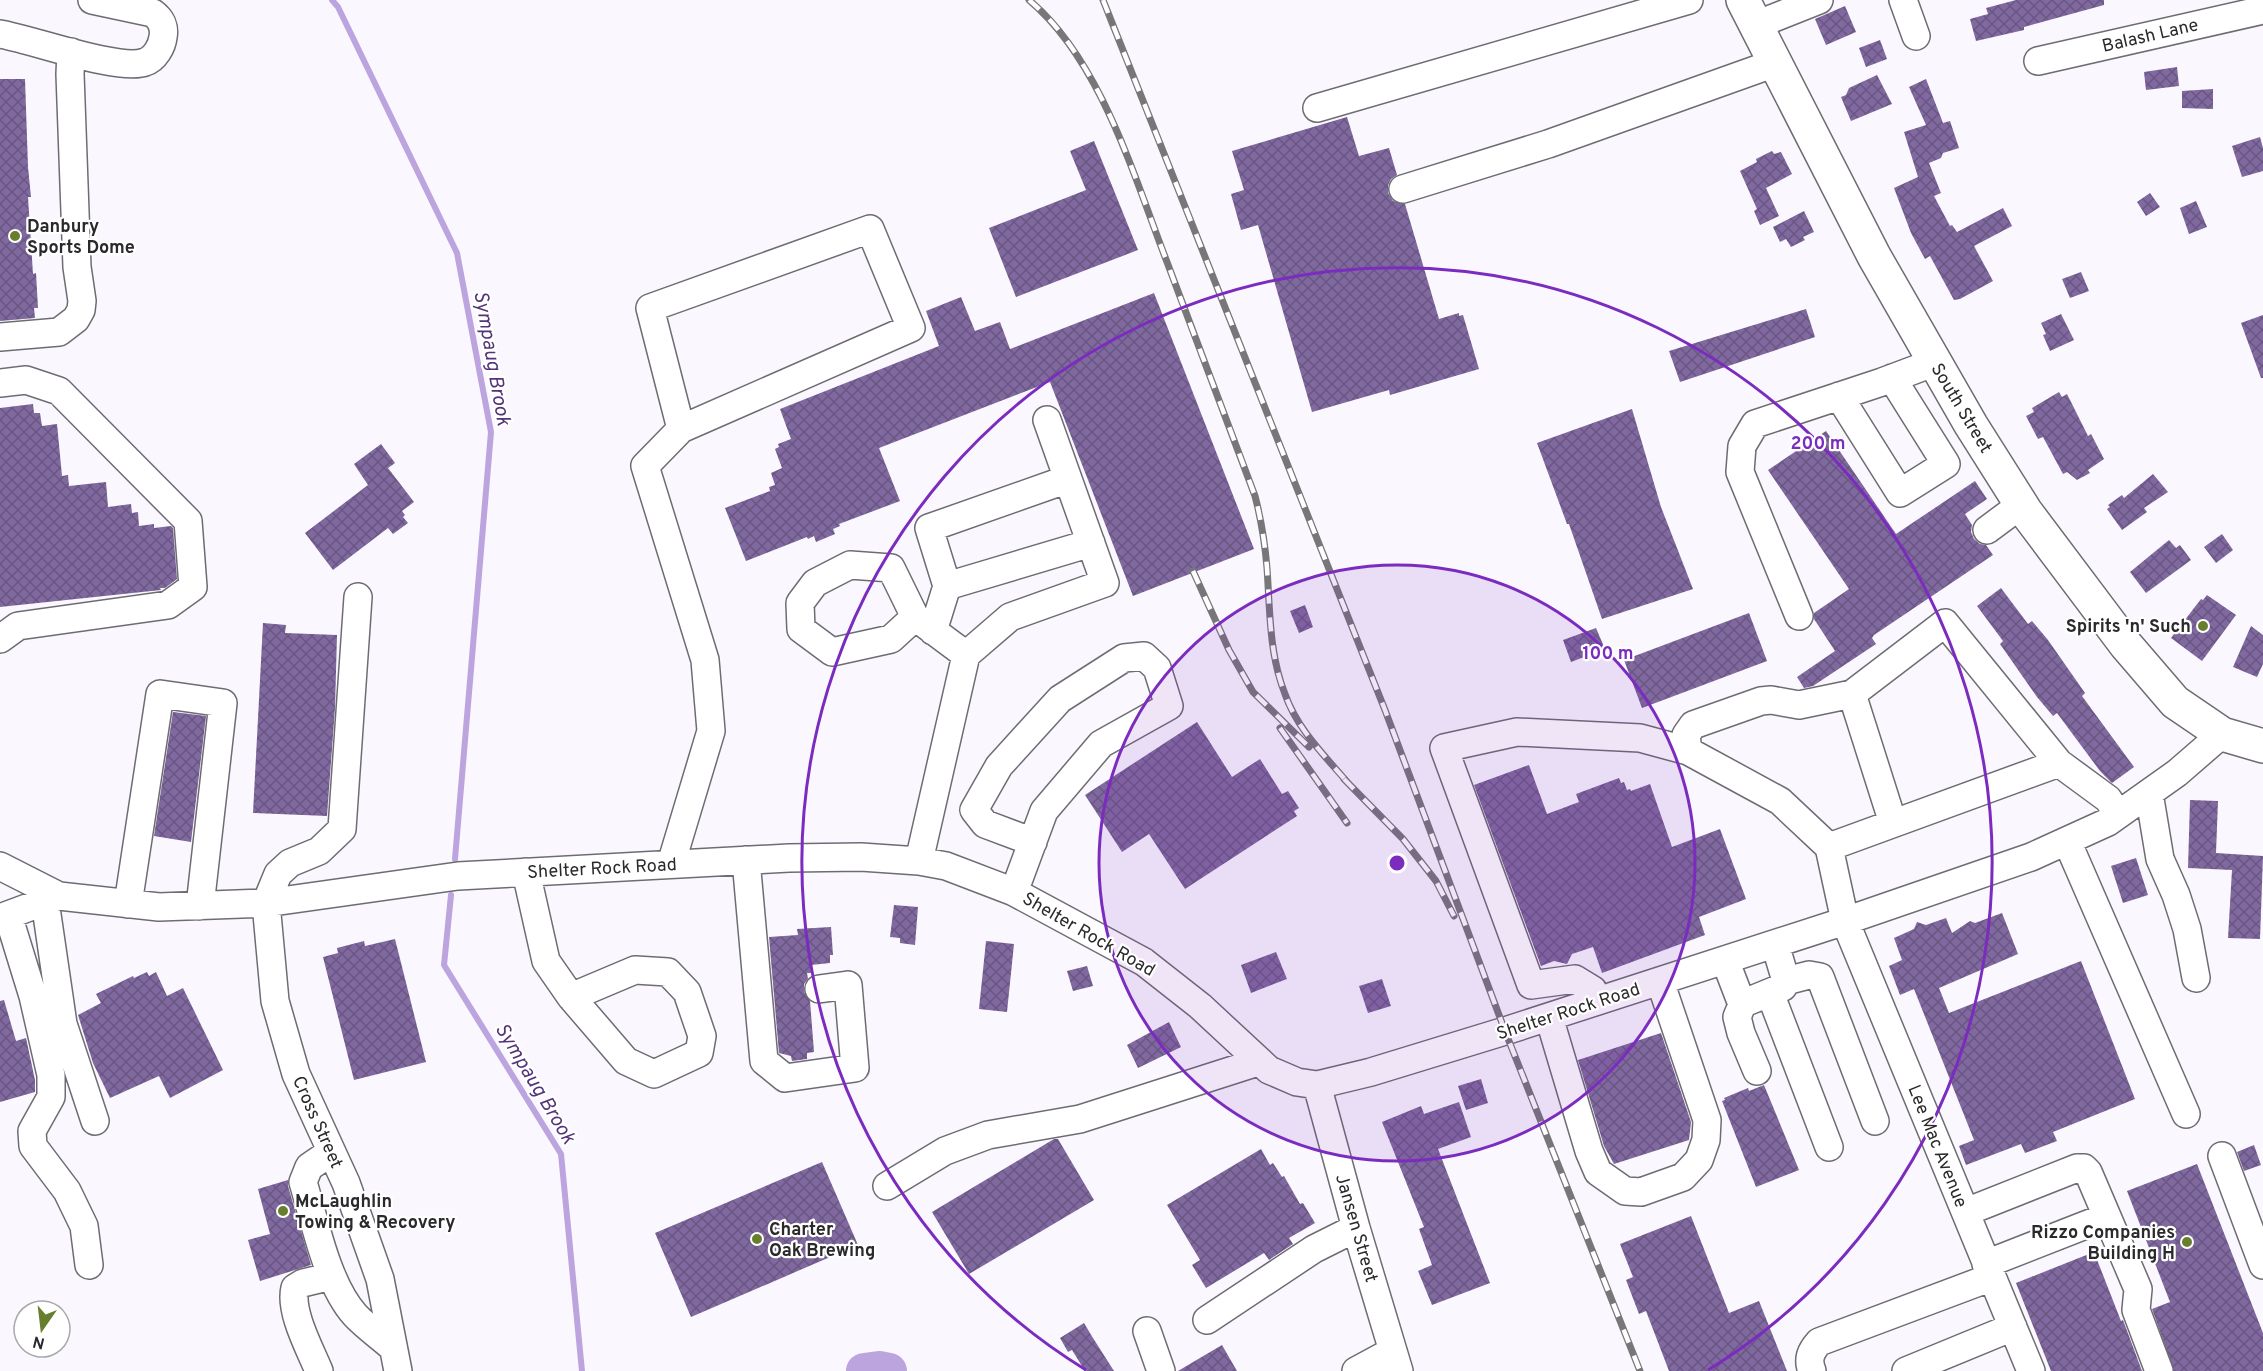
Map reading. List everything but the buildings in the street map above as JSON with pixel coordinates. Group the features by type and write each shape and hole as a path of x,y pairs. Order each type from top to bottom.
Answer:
{"main road":[{"name":"South Street","path":"1749,13 1874,255 1971,425 2022,504 2126,645 2175,702 2222,734 2263,746"}],"street":[{"path":"0,34 114,62 134,64 146,62 154,56 164,35 159,17 153,13 92,0"},
{"path":"1317,108 1689,0"},
{"path":"1749,13 1818,0"},
{"path":"1903,0 1916,36"},
{"name":"Balash Lane","path":"2038,60 2263,10"},
{"path":"0,337 59,332 76,320 81,310 72,142 70,74 72,52"},
{"path":"1403,189 1548,144 1775,63"},
{"path":"671,864 711,731 705,660 645,466 681,429 912,328 870,228 650,308 681,429"},
{"path":"1799,616 1740,472 1742,446 1755,424 1892,378 1934,360"},
{"path":"1839,396 1900,493 1946,464 1892,378"},
{"path":"0,383 26,380 59,391 188,521 193,586 168,605 18,626 0,639"},
{"path":"919,861 966,655 1010,616 1105,583 1047,420"},
{"path":"947,586 929,528 1068,479"},
{"path":"1987,530 2022,504"},
{"path":"966,655 924,624 947,586 1091,543"},
{"path":"266,903 278,874 290,863 319,851 342,829 358,597"},
{"path":"1688,752 1686,735 1693,725 1761,701 1771,700 1799,705 1852,694 1945,623 2059,763 2108,799 2118,814"},
{"path":"1014,892 1033,842 1044,811 1101,744 1169,706 1157,668 1144,656 1124,658 1060,699 999,766 974,810 986,824 1033,842"},
{"path":"128,904 160,694 223,703 200,906"},
{"path":"1852,694 1893,823"},
{"path":"1597,1001 1593,990 1575,979 1531,985 1444,748 1517,732 1640,738 1688,752 1780,801 1829,847 2059,763"},
{"name":"Shelter Rock Road","path":"4,917 52,899 159,907 200,906 266,903 458,876 746,860 861,857 919,861 946,866 1014,892 1143,962 1200,1006 1258,1062 1281,1077 1317,1085 1371,1072 1549,1017 1845,921 2031,857 2108,822 2177,773 2222,734"},
{"path":"2149,793 2160,859 2176,895 2187,929 2196,978"},
{"path":"2067,840 2186,1114"},
{"name":"Lee Mac Avenue","path":"1829,847 1845,921 2031,1371"},
{"path":"746,860 764,1061 785,1078 855,1068 848,985 819,989"},
{"path":"0,866 52,899 63,1024 95,1121"},
{"path":"526,872 546,961 571,997 626,1060 654,1074 699,1053 702,1036 687,992 668,972 635,970 571,997"},
{"name":"Cross Street","path":"266,903 275,1001 296,1074 346,1183 380,1279 396,1359"},
{"path":"4,917 33,996 51,1075 51,1097 32,1131 33,1146 68,1191 84,1226 89,1264"},
{"path":"1774,944 1778,987 1829,1147"},
{"path":"1725,960 1740,999 1749,1001 1809,975 1820,977 1875,1121"},
{"path":"1549,1017 1589,1151 1598,1172 1625,1191 1641,1192 1683,1177 1699,1160 1706,1140 1707,1120 1660,981"},
{"path":"1744,1000 1737,1017 1741,1033 1757,1071"},
{"path":"887,1186 945,1151 988,1135 1080,1119 1258,1062"},
{"name":"Jansen Street","path":"1317,1085 1356,1228 1396,1361"},
{"path":"331,1152 309,1167 303,1182 332,1276 342,1296 355,1314 396,1359"},
{"path":"2222,1156 2263,1265"},
{"path":"1966,1212 2077,1168 2084,1168 2088,1172 2138,1289 2136,1310 2159,1371"},
{"path":"1812,1371 1809,1363 1811,1351 1819,1342 1989,1271 2106,1217"},
{"path":"1207,1320 1314,1249 1356,1228"},
{"path":"319,1371 294,1308 293,1295 295,1288 303,1283 332,1276"},
{"path":"1906,1371 2013,1327"},
{"path":"1148,1330 1161,1371"},
{"path":"1356,1371 1396,1361"}],"waterway":[{"name":"Sympaug Brook","path":"332,0 338,7 457,253 491,432 455,859"},
{"name":"Sympaug Brook","path":"451,895 444,965 561,1154 582,1371"},
{"path":"864,1371 879,1369 889,1371"}],"railway":[{"path":"1029,0 1054,25 1076,54 1096,87 1128,158 1255,496 1265,550 1273,648 1285,694 1304,730 1348,783"},
{"path":"1103,0 1385,710 1505,1031 1640,1371"},
{"path":"1193,571 1229,650 1253,692 1309,747"},
{"path":"1280,728 1347,823"},
{"path":"1344,779 1403,839 1436,881 1454,916"}],"place":[{"name":"Danbury Sports Dome","path":"15,236"},
{"name":"Spirits 'n' Such","path":"2203,626"},
{"name":"McLaughlin Towing & Recovery","path":"283,1211"},
{"name":"Charter Oak Brewing","path":"757,1239"},
{"name":"Rizzo Companies Building H","path":"2187,1242"}]}
